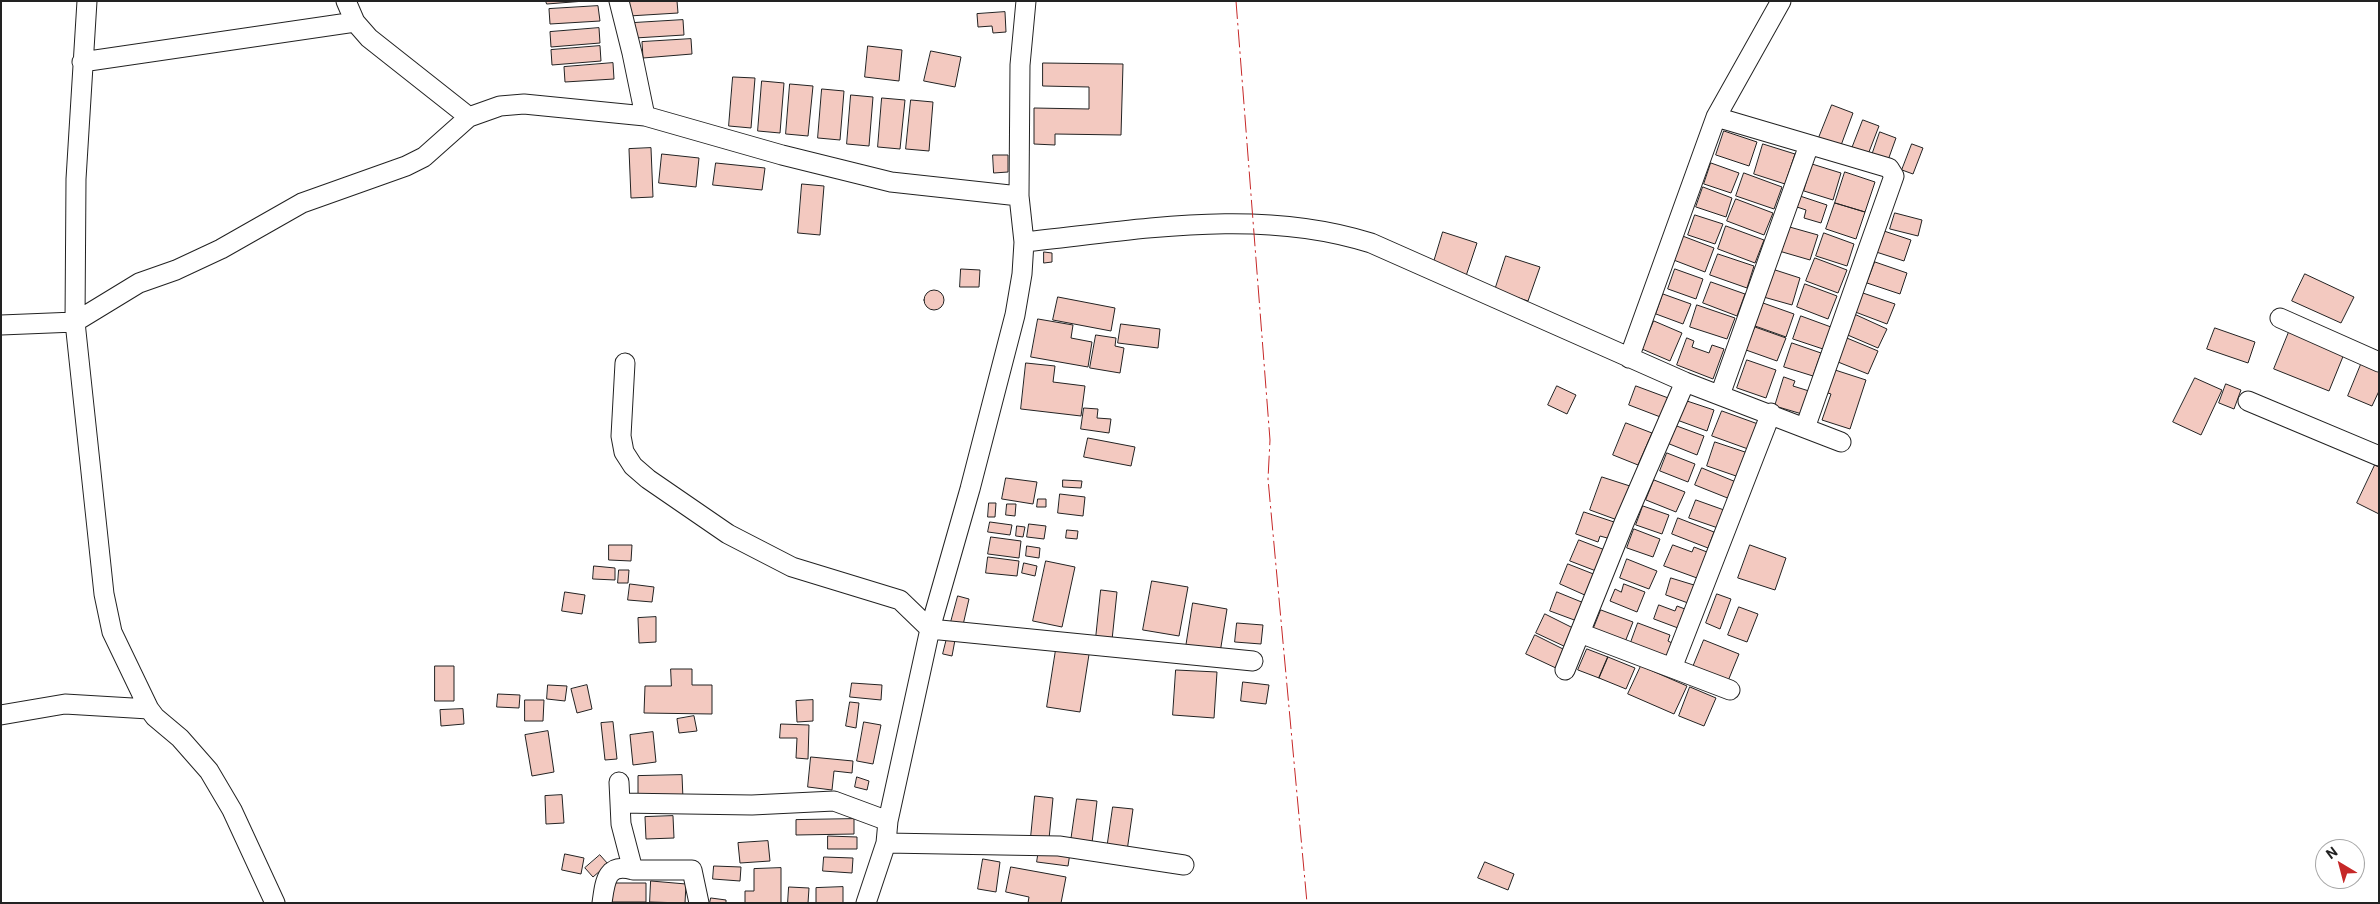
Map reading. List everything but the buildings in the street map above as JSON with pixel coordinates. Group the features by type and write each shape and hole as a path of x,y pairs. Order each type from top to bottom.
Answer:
{"street":[{"path":"87,1 76,179 75,322 104,594 112,632 149,709 155,717 180,738 209,771 232,810 275,903"},
{"path":"346,1 356,22 369,38 469,118"},
{"path":"619,1 645,116"},
{"path":"866,903 886,843 888,821 930,629 970,489 1015,315 1022,274 1024,242 1019,196 1020,65 1026,1"},
{"path":"1629,358 1716,117 1781,1"},
{"path":"82,62 356,22"},
{"path":"1,325 75,322 139,283 176,270 221,249 302,203 406,166 424,157 469,118 500,106 524,104 645,116 782,155 892,182 1019,196"},
{"path":"1716,117 1889,168 1894,176 1805,428"},
{"path":"1720,395 1809,145"},
{"path":"1024,242 1211,222 1302,227 1333,231 1371,242 1629,358 1841,442"},
{"path":"2280,318 2379,362"},
{"path":"625,363 621,436 624,452 633,466 648,479 728,534 792,567 900,600 930,629 1254,661"},
{"path":"1565,670 1624,523 1686,382"},
{"path":"2248,401 2379,456"},
{"path":"1672,668 1771,414"},
{"path":"1580,633 1730,690"},
{"path":"1,716 65,704 149,709"},
{"path":"619,782 621,824 633,870"},
{"path":"620,803 752,805 834,801 888,821"},
{"path":"886,843 1059,846 1184,866"},
{"path":"602,903 607,876 615,869 624,867 633,870 692,870 699,903"}],"power":[{"path":"1236,1 1270,440 1268,479 1307,903"}]}
